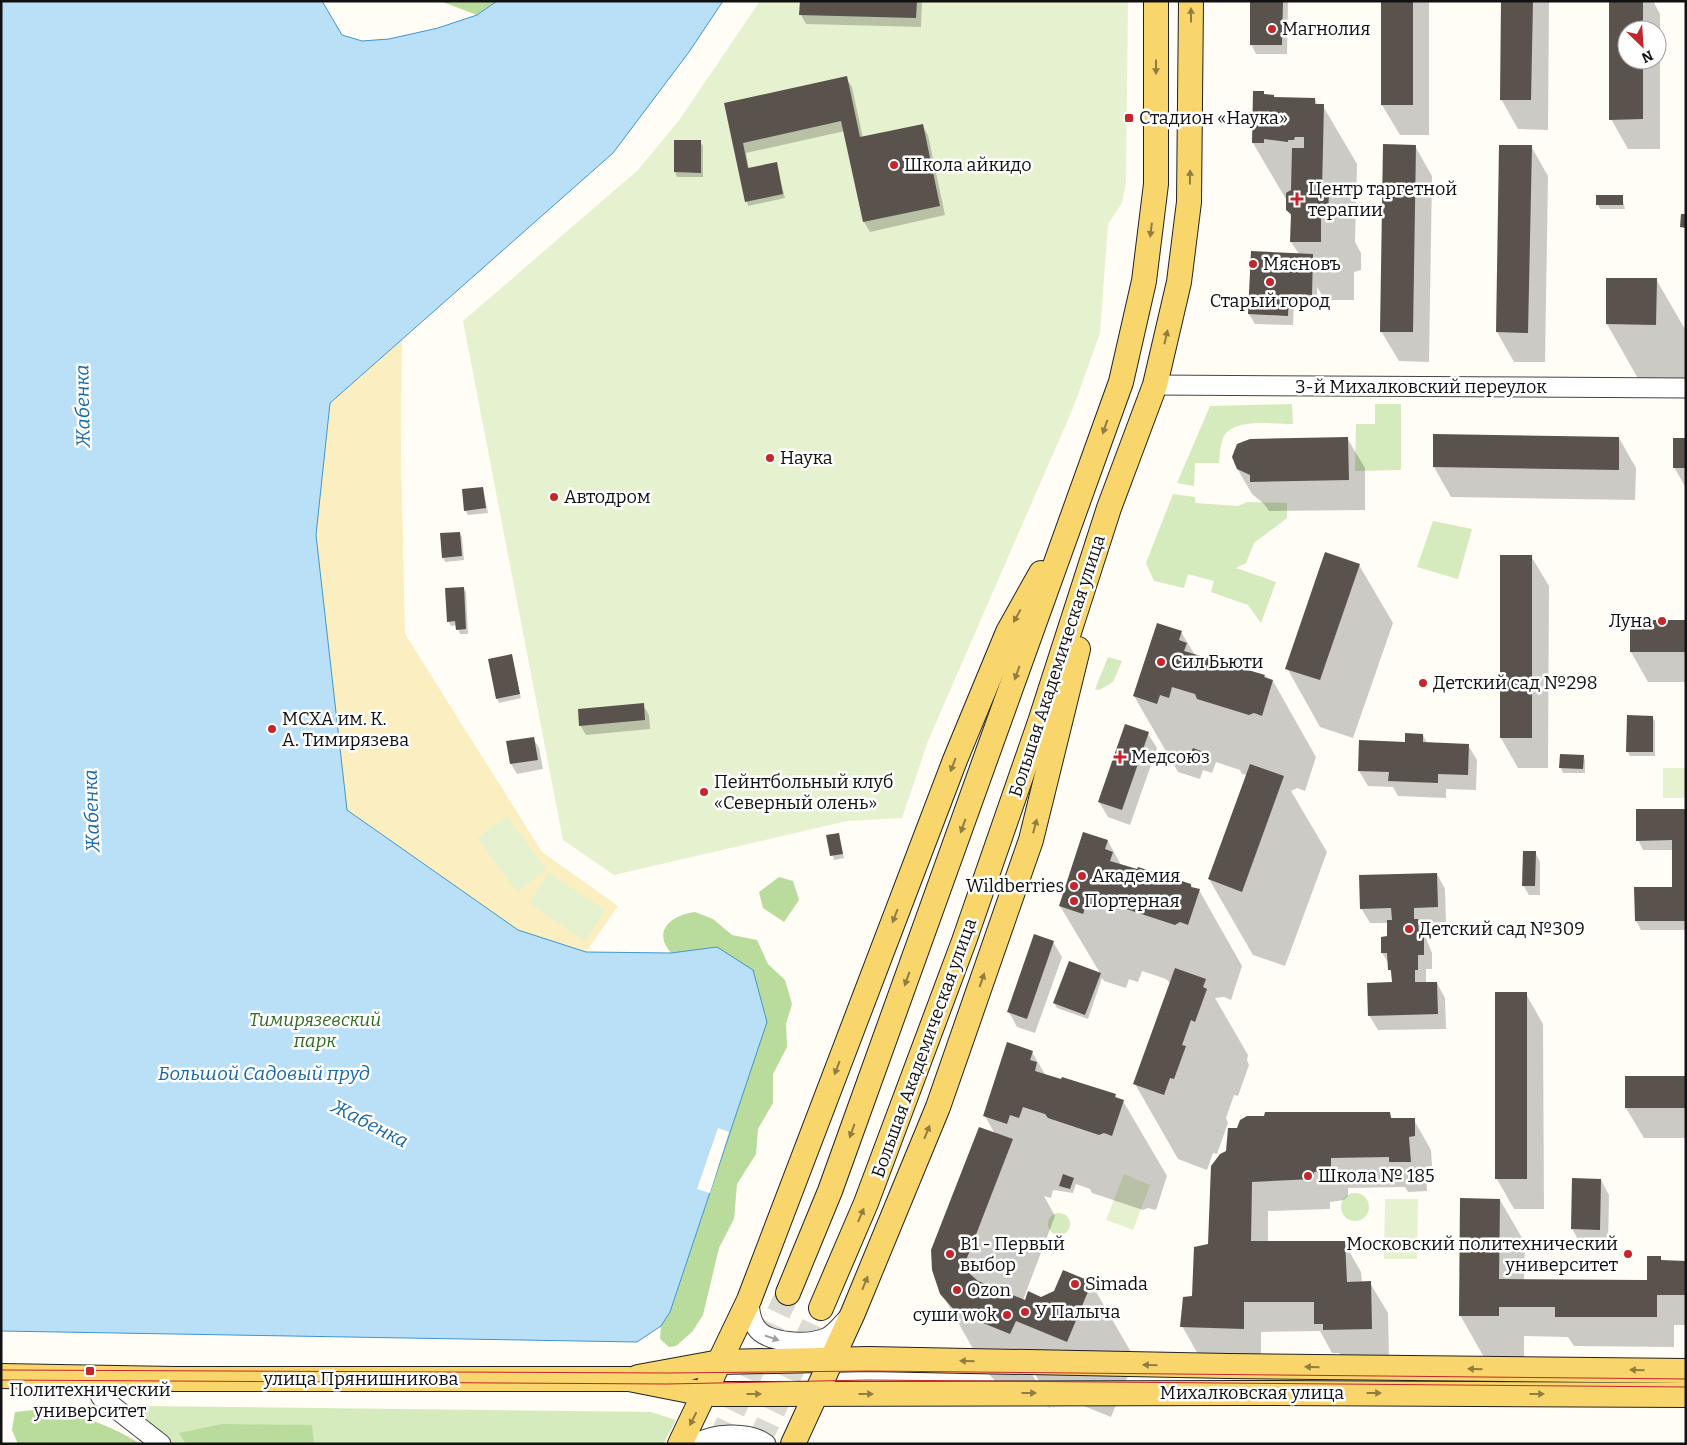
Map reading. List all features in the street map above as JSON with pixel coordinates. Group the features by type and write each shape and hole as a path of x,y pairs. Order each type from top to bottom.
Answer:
{"main road":[{"name":"Большая Академическая улица","path":"788,1293 830,1191 1121,382 1144,281 1156,184 1156,1"},
{"name":"Большая Академическая улица","path":"821,1308 866,1203 964,941 1040,722 1109,508 1155,385 1179,282 1189,202 1191,1"},
{"path":"793,1444 818,1394 853,1313 938,1107 1031,840 1070,684 1109,508"},
{"path":"680,1444 749,1300 959,750 1008,632 1075,512"},
{"name":"улица Прянишникова","path":"1,1376 92,1378 630,1379 720,1362 832,1360"},
{"name":"Михалковская улица","path":"832,1360 1686,1371"},
{"name":"улица Прянишникова","path":"630,1379 705,1394 818,1394"},
{"name":"Михалковская улица","path":"818,1394 1686,1395"}],"street":[{"name":"3-й Михалковский переулок","path":"1155,385 1686,388"},
{"path":"749,1300 751,1318 755,1326 768,1338 778,1340 804,1343 826,1337 853,1313"},
{"path":"92,1378 102,1397 161,1444"},
{"path":"695,1444 710,1438 745,1436 759,1438 766,1444"}],"green space":[{"path":"440,1 497,1 477,15"},
{"name":"Наука","path":"760,1 1128,1 1126,183 1122,203 1108,224 1100,333 1073,408 928,741 902,818 847,821 614,875 563,840 463,321 638,170 680,119"},
{"path":"1292,404 1293,424 1245,424 1229,430 1224,436 1219,463 1195,463 1194,486 1177,483 1210,406"},
{"path":"1375,404 1401,404 1401,470 1355,471 1356,424 1375,424"},
{"path":"1173,494 1195,497 1195,503 1238,506 1247,502 1287,503 1287,518 1254,543 1246,563 1236,568 1276,582 1261,623 1248,605 1211,592 1214,581 1188,574 1184,588 1154,581 1146,563"},
{"path":"1433,521 1472,529 1458,579 1417,567"},
{"path":"1108,657 1122,661 1113,682 1099,690 1095,689"},
{"path":"1663,768 1686,768 1686,798 1663,798"},
{"path":"507,816 547,870 517,892 477,838"},
{"path":"549,873 605,910 585,941 529,903"},
{"path":"779,877 793,881 799,900 784,922 763,908 759,892"},
{"path":"695,912 713,919 732,935 757,940 768,964 785,980 792,1004 786,1024 787,1047 773,1074 773,1103 758,1129 756,1154 737,1184 734,1219 719,1248 703,1315 692,1332 676,1346 669,1347 660,1339 661,1326 670,1312 729,1132 717,947 671,953 663,938 667,925 672,920"},
{"path":"1124,1174 1150,1185 1133,1230 1106,1220"},
{"path":"1355,1193 1365,1197 1369,1207 1365,1217 1355,1221 1345,1217 1341,1207 1345,1197"},
{"path":"1385,1199 1418,1199 1417,1259 1384,1259"},
{"path":"1055,1213 1063,1213 1070,1220 1070,1228 1063,1235 1055,1235 1048,1228 1048,1220"},
{"path":"143,1406 651,1412 676,1420 663,1444 173,1444 141,1415"},
{"path":"52,1408 98,1423 120,1432 141,1444 18,1444 12,1430 15,1412"},
{"path":"222,1424 312,1425 314,1444 186,1444 179,1433"}],"sand":[{"path":"402,338 401,452 405,634 542,852 618,906 586,952 518,930 347,810 316,535 330,403"}],"water":[{"name":"Большой Садовый пруд","path":"1,1 322,1 342,35 362,41 389,39 438,28 477,15 497,1 723,1 689,52 613,153 330,403 316,535 347,810 518,930 586,952 671,953 717,947 753,970 767,1022 670,1312 661,1326 637,1342 1,1331"}],"pier":[{"path":"718,1128 729,1132 710,1193 697,1189"}],"building":[{"path":"800,1 917,1 916,18 799,15"},
{"path":"1250,1 1283,1 1282,45 1250,45"},
{"path":"1381,1 1413,1 1413,105 1381,105"},
{"path":"1501,1 1533,1 1531,100 1500,100"},
{"path":"1609,1 1643,1 1643,20 1617,20 1617,70 1643,70 1643,119 1609,120"},
{"path":"847,76 860,137 923,124 940,206 863,222 841,121 743,143 748,168 777,162 783,194 745,202 724,103"},
{"path":"1253,91 1264,91 1264,94 1274,95 1274,97 1315,98 1315,104 1324,104 1322,190 1329,194 1328,212 1321,214 1321,242 1290,242 1291,214 1286,210 1286,193 1291,190 1292,148 1304,148 1304,137 1295,137 1294,140 1288,140 1288,142 1264,139 1264,143 1252,143"},
{"path":"674,140 701,140 701,173 674,172"},
{"path":"1383,144 1416,145 1413,332 1380,332"},
{"path":"1499,145 1532,145 1528,333 1496,332"},
{"path":"1596,195 1623,195 1623,205 1596,205"},
{"path":"1681,214 1686,214 1686,228 1680,227"},
{"path":"1251,251 1313,254 1312,295 1289,294 1288,316 1248,314"},
{"path":"1606,278 1657,278 1656,325 1606,324"},
{"path":"1433,434 1619,437 1619,470 1433,467"},
{"path":"1348,437 1349,480 1250,482 1250,475 1237,469 1232,457 1237,444 1250,439"},
{"path":"1673,438 1686,438 1686,468 1673,468"},
{"path":"483,487 486,508 464,511 462,489"},
{"path":"460,532 462,556 442,558 440,533"},
{"path":"1325,552 1360,564 1320,680 1285,669"},
{"path":"1500,555 1532,555 1532,738 1500,738"},
{"path":"464,587 466,629 456,630 455,621 447,622 445,588"},
{"path":"1630,620 1686,620 1686,652 1630,652"},
{"path":"1157,623 1182,631 1179,640 1187,643 1184,651 1265,675 1264,677 1273,680 1262,716 1254,713 1249,715 1197,699 1195,694 1172,687 1169,698 1160,695 1157,704 1133,696"},
{"path":"512,654 520,694 496,699 488,659"},
{"path":"644,703 645,720 579,726 578,709"},
{"path":"1627,715 1653,716 1653,752 1626,752"},
{"path":"1125,724 1149,732 1122,810 1098,802"},
{"path":"1405,733 1423,734 1423,742 1469,744 1468,775 1438,774 1438,783 1388,781 1389,772 1358,771 1359,740 1405,742"},
{"path":"534,737 538,760 510,764 506,741"},
{"path":"1193,748 1206,753 1202,764 1188,759"},
{"path":"1560,754 1584,755 1583,769 1559,768"},
{"path":"1250,764 1284,776 1242,892 1208,879"},
{"path":"1636,809 1686,809 1686,921 1635,921 1634,887 1672,887 1672,840 1636,841"},
{"path":"1083,832 1108,840 1105,849 1113,852 1110,861 1137,869 1138,867 1191,884 1191,887 1200,889 1188,925 1180,922 1175,925 1123,908 1121,904 1099,896 1095,908 1086,905 1083,914 1059,906"},
{"path":"839,833 843,854 830,856 826,835"},
{"path":"1523,851 1536,851 1535,886 1522,886"},
{"path":"1437,873 1438,907 1414,908 1414,919 1418,919 1419,937 1424,937 1424,955 1418,955 1418,970 1415,970 1415,982 1437,982 1438,1014 1368,1016 1367,983 1392,982 1391,970 1388,970 1387,953 1381,953 1381,937 1387,936 1387,920 1392,920 1391,908 1360,909 1359,875"},
{"path":"1034,934 1054,941 1027,1019 1007,1012"},
{"path":"1069,961 1101,973 1085,1015 1053,1003"},
{"path":"1175,968 1206,979 1203,987 1207,989 1195,1022 1191,1020 1182,1045 1186,1046 1174,1079 1170,1078 1164,1095 1133,1084"},
{"path":"1495,992 1527,992 1527,1179 1495,1179"},
{"path":"1007,1042 1033,1051 1030,1060 1037,1062 1035,1071 1061,1079 1062,1077 1116,1094 1115,1097 1124,1100 1112,1136 1104,1133 1099,1135 1048,1118 1045,1114 1023,1107 1019,1118 1010,1115 1007,1124 983,1116"},
{"path":"1625,1076 1686,1076 1686,1108 1625,1108"},
{"path":"1265,1112 1390,1112 1391,1118 1415,1118 1415,1136 1409,1137 1411,1162 1389,1162 1389,1157 1331,1158 1331,1166 1327,1170 1314,1172 1313,1179 1252,1182 1251,1241 1345,1241 1347,1282 1371,1281 1372,1329 1323,1330 1323,1324 1314,1324 1314,1302 1244,1302 1244,1329 1180,1327 1183,1297 1192,1296 1194,1247 1208,1244 1211,1166 1220,1154 1226,1151 1228,1128 1237,1128 1240,1120 1247,1116 1264,1116"},
{"path":"979,1127 1013,1139 965,1263 970,1274 978,1281 1025,1300 1028,1291 1041,1297 1054,1291 1063,1270 1092,1282 1067,1342 1016,1321 1010,1334 956,1312 940,1294 932,1270 931,1250"},
{"path":"1063,1174 1074,1178 1070,1189 1059,1186"},
{"path":"1572,1178 1601,1179 1600,1230 1571,1229"},
{"path":"1460,1198 1500,1199 1499,1279 1647,1280 1647,1256 1661,1256 1661,1260 1686,1261 1686,1295 1657,1295 1657,1317 1555,1317 1555,1307 1499,1307 1499,1316 1459,1316"}],"tunnel":[{"path":"718,1444 788,1293"},
{"path":"758,1444 821,1308"}],"tram line":[{"path":"1,1370 669,1373 869,1371 1686,1379"},
{"path":"1,1380 667,1384 869,1380 1686,1387"}],"place":[{"name":"Магнолия","path":"1272,29"},
{"name":"Стадион «Наука»","path":"1129,118"},
{"name":"Школа айкидо","path":"894,165"},
{"name":"Центр таргетной терапии","path":"1297,199"},
{"name":"Мясновъ","path":"1253,264"},
{"name":"Старый город","path":"1270,282"},
{"name":"Наука","path":"770,458"},
{"name":"Автодром","path":"554,497"},
{"name":"Луна","path":"1662,621"},
{"name":"Сил Бьюти","path":"1161,662"},
{"name":"Детский сад №298","path":"1423,683"},
{"name":"МСХА им. К. А. Тимирязева","path":"272,729"},
{"name":"Медсоюз","path":"1120,757"},
{"name":"Пейнтбольный клуб «Северный олень»","path":"704,792"},
{"name":"Академия","path":"1082,876"},
{"name":"Wildberries","path":"1074,886"},
{"name":"Портерная","path":"1074,901"},
{"name":"Детский сад №309","path":"1409,929"},
{"name":"Школа № 185","path":"1308,1176"},
{"name":"В1 - Первый выбор","path":"950,1254"},
{"name":"Московский политехнический университет","path":"1628,1254"},
{"name":"Simada","path":"1075,1284"},
{"name":"Ozon","path":"957,1290"},
{"name":"У Палыча","path":"1025,1312"},
{"name":"суши wok","path":"1007,1315"},
{"name":"Политехнический университет","path":"90,1371"}],"water label":[{"name":"Жабенка","path":"82,406"},
{"name":"Жабенка","path":"91,811"},
{"name":"Жабенка","path":"370,1123"}],"park label":[{"name":"Тимирязевский парк","path":"315,1030"}]}
